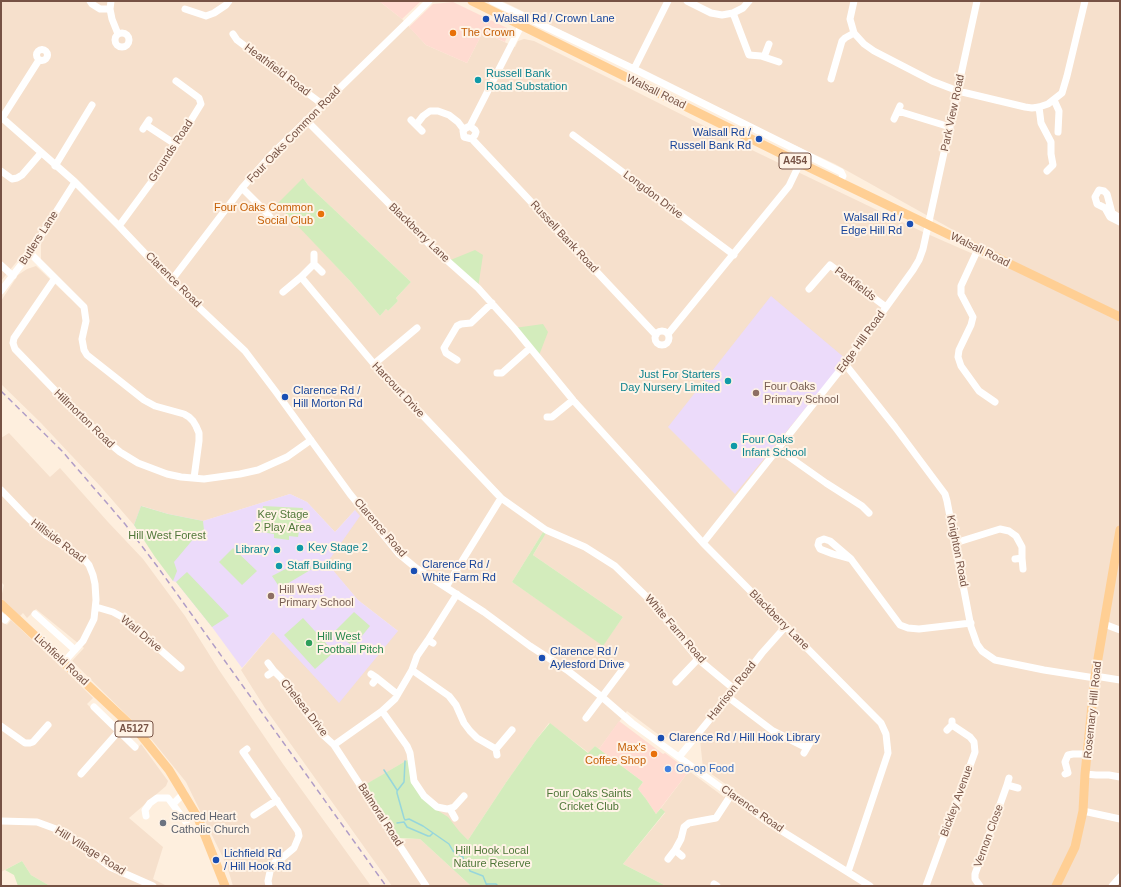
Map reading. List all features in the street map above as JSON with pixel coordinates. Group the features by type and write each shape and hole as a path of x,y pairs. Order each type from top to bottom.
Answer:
{"main road":[{"name":"Walsall Road","path":"472,1 800,163 1120,317"},
{"name":"Rosemary Hill Road","path":"1056,886 1075,847 1083,811 1085,774 1095,677 1120,532"},
{"name":"Lichfield Road","path":"1,604 5,614 64,662 146,742 169,770 198,818 225,886"}],"street":[{"path":"90,1 100,9 110,5 112,19 118,34"},
{"path":"185,9 206,16 214,13 226,5 229,1"},
{"name":"Four Oaks Common Road","path":"171,281 242,188 273,153 428,1"},
{"name":"Walsall Road","path":"492,1 634,69 841,172 843,176 840,182"},
{"path":"634,69 668,1"},
{"path":"686,1 711,13 722,15 733,13 743,8 749,1"},
{"path":"854,1 850,19 854,33 874,52 932,81 958,91 1025,107 1039,107 1054,100 1062,93 1065,87 1085,1"},
{"name":"Park View Road","path":"928,225 977,1"},
{"path":"733,13 746,55 764,57 779,62"},
{"path":"422,131 414,122 430,109 449,115 467,128 521,26"},
{"path":"831,79 842,41 854,33"},
{"name":"Heathfield Road","path":"233,34 237,40 322,104"},
{"path":"764,57 769,44"},
{"path":"1,118 39,60"},
{"name":"Grounds Road","path":"119,226 161,168 201,104 199,98 176,81"},
{"path":"1054,100 1059,111 1058,132"},
{"path":"55,166 92,105"},
{"path":"1039,107 1041,123 1051,142 1051,154 1056,168 1047,171"},
{"path":"894,119 899,108 950,127"},
{"name":"Clarence Road","path":"1,118 75,182 171,281 245,351 350,494 399,554 416,568 457,594 567,670 632,723 769,823 870,886"},
{"name":"Blackberry Lane","path":"306,120 428,243 478,288 530,348 572,400 702,543 881,723 886,734 888,754 848,872"},
{"path":"146,125 175,144"},
{"name":"Russell Bank Road","path":"467,128 475,130 476,132 472,139 656,335 656,340 659,345 664,345 669,341 668,334 789,186 800,163"},
{"name":"Longdon Drive","path":"573,135 734,255"},
{"path":"1,171 12,179 17,178 22,175 41,153"},
{"name":"Butlers Lane","path":"1,291 30,253 75,182"},
{"path":"242,188 266,212 273,222"},
{"path":"1120,218 1112,213 1107,206 1110,217 1120,222"},
{"name":"Edge Hill Road","path":"702,543 845,364 886,307 919,260 928,225"},
{"path":"978,248 961,286 961,294 973,317 971,325 958,350 958,357 961,366 979,391 996,402"},
{"path":"30,253 84,307 86,321 82,339 84,350 88,355 144,400 155,406 184,414 189,417 196,426 199,441 194,478"},
{"path":"314,254 314,264 322,272"},
{"path":"283,292 314,264"},
{"path":"1,265 13,276"},
{"name":"Parkfields","path":"809,289 830,265 886,307"},
{"name":"Harcourt Drive","path":"300,277 374,364 501,498"},
{"name":"Hillmorton Road","path":"55,278 14,338 13,343 15,350 76,411 120,452 152,469 181,477 221,477 258,470 287,457 311,440"},
{"path":"457,360 446,353 444,348 457,326 471,323 492,303"},
{"path":"374,364 417,328"},
{"path":"656,335 662,332 668,334"},
{"path":"498,373 502,372 530,348"},
{"name":"Knighton Road","path":"845,364 895,427 945,494 971,623 977,644 982,651 995,660 1044,670 1120,680"},
{"path":"547,417 552,417 572,400"},
{"path":"778,448 826,483 862,506 869,513"},
{"name":"Hillside Road","path":"1,490 46,535 79,554 87,562 95,584 96,607 94,619 83,640 64,662"},
{"path":"446,587 501,498"},
{"name":"White Farm Road","path":"501,498 546,530 585,547 615,566 657,607 698,659 734,690"},
{"path":"955,543 1000,529 1009,531 1016,536 1022,547 1018,558 1023,569"},
{"path":"851,559 900,625 908,628 919,628 971,623"},
{"path":"334,745 382,711 395,699 412,670 417,656 430,642 457,594"},
{"name":"Wall Drive","path":"96,607 113,612 124,618 181,668"},
{"name":"Lichfield Road","path":"34,614 75,650"},
{"path":"1104,624 1120,630"},
{"name":"Harrison Road","path":"679,757 762,653 786,626"},
{"path":"676,682 698,659"},
{"name":"Chelsea Drive","path":"268,663 271,673 289,689 322,734 334,745"},
{"path":"586,718 626,665"},
{"path":"412,670 449,696 453,700 464,723 470,731 496,752 512,730"},
{"path":"374,678 397,694"},
{"path":"728,697 774,731 806,750 811,741"},
{"path":"94,707 135,747"},
{"path":"104,717 112,708"},
{"path":"382,711 409,750 413,767 414,781 424,796 437,806 450,809 454,807 464,796"},
{"name":"Bickley Avenue","path":"926,886 975,752 974,742 970,737 950,725"},
{"path":"1,726 25,743 30,743 33,742 48,726"},
{"path":"81,774 119,731"},
{"name":"Balmoral Road","path":"334,745 426,886"},
{"path":"243,752 298,831 299,836 294,848 282,858 274,862 271,867 268,881 269,886"},
{"path":"1065,774 1068,773 1065,762 1068,755 1088,754"},
{"path":"1085,774 1109,774 1120,777"},
{"name":"Vernon Close","path":"980,886 975,880 975,874 1008,781 1018,788"},
{"path":"173,804 184,793"},
{"path":"668,859 681,839 684,827 689,823 716,818 731,796"},
{"path":"146,816 145,810 150,802 157,798 168,798 186,822"},
{"path":"254,815 277,800"},
{"path":"450,809 455,818"},
{"path":"1083,811 1120,819"},
{"name":"Hill Village Road","path":"1,821 37,822 56,829 72,838 110,867 153,886"},
{"path":"675,850 682,856"},
{"path":"1112,886 1120,877"}],"shaded area":[{"path":"1,1 379,1 402,19 426,45 467,63 483,32 515,47 518,41 524,39 534,41 756,152 923,232 987,260 989,250 835,164 766,132 502,1 1120,1 1120,886 666,886 623,864 665,813 661,808 689,771 724,797 731,788 703,768 700,740 693,734 663,738 627,711 599,749 595,746 589,753 549,723 507,781 468,840 432,807 421,794 409,759 359,789 394,843 407,839 420,839 471,886 392,886 265,708 241,670 273,632 398,631 358,600 326,563 355,510 335,532 307,502 290,494 203,521 168,514 142,506 134,525 102,488 40,422 1,384 1,301 18,275 27,269 36,266 70,298 41,260 41,242 44,239 36,234 27,249 1,281","holes":["303,178 308,185 411,282 396,298 398,301 388,311 386,309 380,316 302,229","543,532 541,542 533,555 623,617 603,645 512,582"]},
{"path":"379,1 421,1 402,19"},
{"path":"453,2 507,28 505,42 483,32 467,63 426,45 409,27 433,4"},
{"name":"Four Oaks Primary School","path":"771,296 846,359 735,494 668,427"},
{"path":"9,433 50,477 60,468 143,559 185,616 219,670 283,764 371,886 233,886 227,866 186,782 152,740 72,661 84,648 36,609 27,618 23,613 20,616 1,598 4,585 1,582 1,438"},
{"name":"Hill West Primary School","path":"290,494 307,502 335,532 355,510 360,516 327,563 358,600 398,631 339,703 273,632 242,668 212,627 176,582 173,581 134,525 141,506 168,514 203,521"},
{"path":"1,620 7,625 11,620 75,680 93,698 87,704 135,751 141,744 168,781 166,786 129,818 163,847 153,879 167,886 50,886 31,875 22,861 1,872"},
{"path":"619,721 663,754 665,753 689,771 656,814 638,789 643,782 599,749"}],"green space":[{"path":"303,178 308,185 411,282 396,298 398,301 388,311 386,309 380,316 351,282 277,204"},
{"path":"475,250 483,255 478,288 448,261"},
{"path":"543,324 548,332 538,358 514,328"},
{"name":"Hill West Forest","path":"141,506 168,514 203,521 204,530 200,531 174,562 177,571 173,581 134,525"},
{"name":"Key Stage 2 Play Area","path":"263,506 303,508 298,537 289,536 289,540 274,538 274,534 260,532"},
{"path":"543,532 546,533 533,555 623,617 603,646 512,582"},
{"path":"233,548 257,571 242,585 219,562"},
{"path":"303,563 312,569 280,588 272,576 295,564 301,566"},
{"path":"187,572 229,616 212,627 176,582"},
{"path":"354,612 370,626 353,647 335,631"},
{"name":"Hill West Football Pitch","path":"303,618 334,652 315,669 284,635"},
{"path":"550,723 588,753 595,746 643,782 638,789 656,814 661,808 665,812 623,864 666,886 471,886 420,839 397,838 363,786 409,759 411,783 432,807 448,817 468,840 507,781"},
{"path":"22,861 31,875 50,886 18,886 14,875 5,870"}],"waterway":[{"path":"405,761 404,782 397,791 405,820 409,819 423,826 449,844 453,851 463,857 464,864 468,866 470,871 483,876 487,886"},
{"path":"384,770 397,790"},
{"path":"397,823 404,822 407,827 428,836 433,833"},
{"path":"487,884 496,884 498,886"}],"railway":[{"path":"1,391 62,451 125,524 157,566 386,886"}],"place":[{"name":"Walsall Rd / Crown Lane","path":"486,19"},
{"name":"The Crown","path":"453,33"},
{"name":"Russell Bank Road Substation","path":"478,80"},
{"name":"Walsall Rd / Russell Bank Rd","path":"759,139"},
{"name":"Four Oaks Common Social Club","path":"321,214"},
{"name":"Walsall Rd / Edge Hill Rd","path":"910,224"},
{"name":"Just For Starters Day Nursery Limited","path":"728,381"},
{"name":"Four Oaks Primary School","path":"756,393"},
{"name":"Clarence Rd / Hill Morton Rd","path":"285,397"},
{"name":"Four Oaks Infant School","path":"734,446"},
{"name":"Key Stage 2","path":"300,548"},
{"name":"Library","path":"277,550"},
{"name":"Staff Building","path":"279,566"},
{"name":"Clarence Rd / White Farm Rd","path":"414,571"},
{"name":"Hill West Primary School","path":"271,596"},
{"name":"Hill West Football Pitch","path":"309,643"},
{"name":"Clarence Rd / Aylesford Drive","path":"542,658"},
{"name":"Clarence Rd / Hill Hook Library","path":"661,738"},
{"name":"Max's Coffee Shop","path":"654,754"},
{"name":"Co-op Food","path":"668,769"},
{"name":"Sacred Heart Catholic Church","path":"163,823"},
{"name":"Lichfield Rd / Hill Hook Rd","path":"216,860"}],"park label":[{"name":"Four Oaks Saints Cricket Club","path":"589,800"},
{"name":"Hill Hook Local Nature Reserve","path":"492,857"}]}
